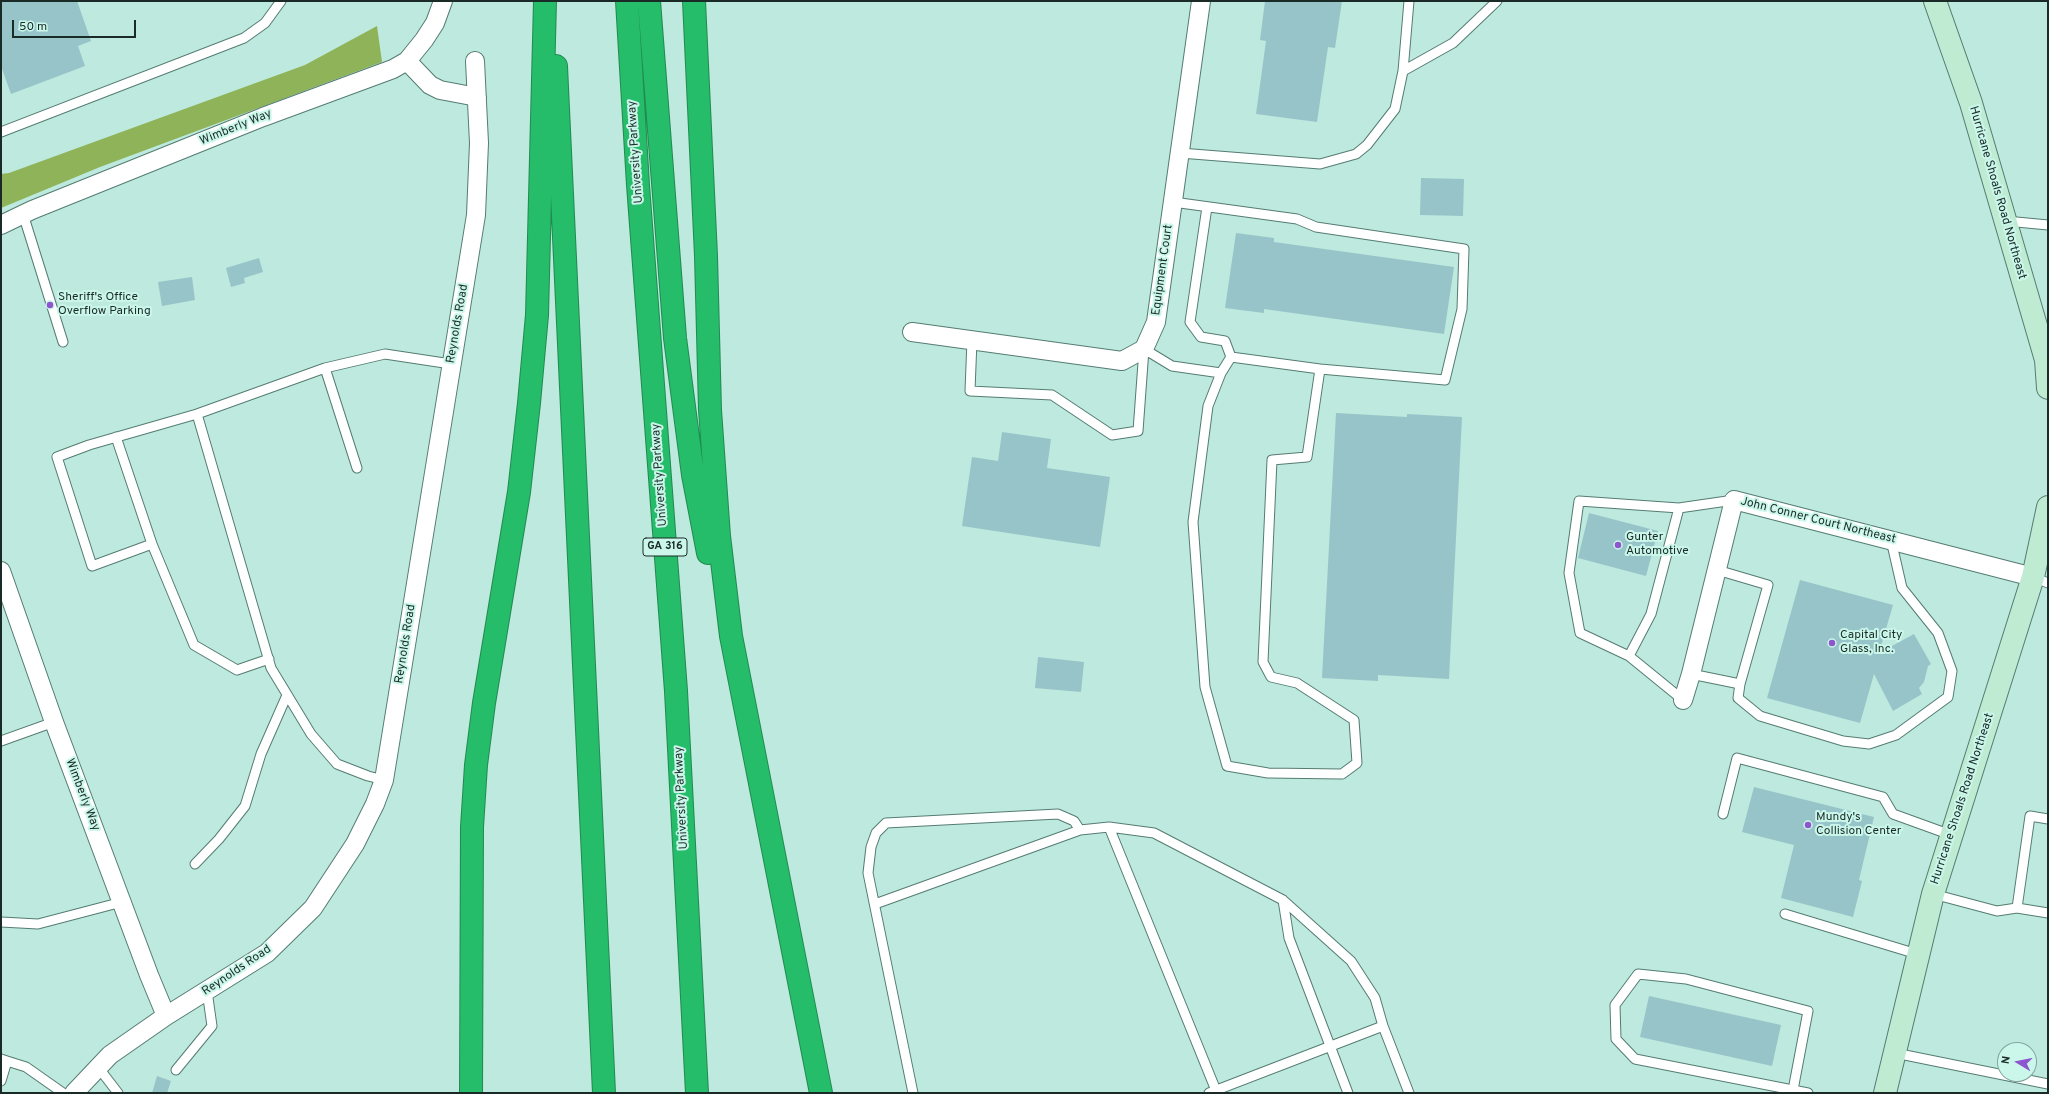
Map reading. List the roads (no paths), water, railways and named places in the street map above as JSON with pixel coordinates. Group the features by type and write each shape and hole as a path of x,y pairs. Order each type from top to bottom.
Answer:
{"highway":[{"path":"471,1093 472,827 476,765 484,703 519,492 537,315 545,1"},
{"path":"553,1 604,1093"},
{"name":"University Parkway","path":"627,1 638,185 676,691 698,1093"},
{"path":"649,1 675,338 695,482 715,586 731,636"},
{"path":"694,1 706,264 710,410 719,536 731,636 821,1093"}],"street":[{"name":"Wimberly Way","path":"1,226 23,214 263,117 392,69 407,61 435,23 443,1"},
{"name":"Equipment Court","path":"1144,349 1156,322 1201,1"},
{"name":"Hurricane Shoals Road Northeast","path":"1935,1 1971,103 2006,221 2046,360 2048,388"},
{"path":"407,61 430,85 440,90 477,97"},
{"name":"Reynolds Road","path":"74,1093 110,1055 166,1016 267,953 313,908 355,844 375,804 384,780 476,215 479,143 476,61"},
{"path":"912,332 1122,361 1144,349"},
{"name":"John Conner Court Northeast","path":"1683,700 1691,674 1734,500 2040,580"},
{"name":"Hurricane Shoals Road Northeast","path":"1885,1093 1917,954 1933,894 1951,835 2040,580 2048,507"},
{"name":"Wimberly Way","path":"1,571 54,722 166,1016"}],"lane":[{"path":"1,132 244,38 265,23 280,1"},
{"path":"1180,153 1320,164 1356,154 1367,145 1395,109 1403,71 1409,1"},
{"path":"1403,71 1429,59 1453,43 1497,1"},
{"path":"1173,202 1297,219 1316,227 1464,250 1462,309 1445,380 1320,369 1231,357"},
{"path":"1207,207 1190,322 1201,337 1225,341 1231,357"},
{"path":"23,214 63,342"},
{"path":"2006,221 2048,224"},
{"path":"972,340 970,391 1052,395 1112,435 1138,431 1144,349 1172,366 1220,373"},
{"path":"152,544 92,566 57,457 116,437 197,414 325,368 385,354 451,364"},
{"path":"1231,357 1220,373 1208,406 1193,522 1205,687 1227,766 1268,773 1342,774 1357,763 1354,720 1297,683 1270,677 1263,662 1272,460 1307,457 1320,369"},
{"path":"325,368 357,468"},
{"path":"197,414 271,668 311,734 337,764 368,776 384,780"},
{"path":"116,437 152,544 194,645 237,670 269,659"},
{"path":"1683,700 1629,656 1580,633 1568,573 1579,501 1679,508 1734,500"},
{"path":"1629,656 1651,614 1679,508"},
{"path":"1717,570 1768,586 1740,684 1738,698 1760,716 1843,741 1869,744 1896,736 1948,697 1952,671 1938,633 1902,588 1891,540"},
{"path":"1691,674 1740,684"},
{"path":"196,864 219,839 245,806 261,754 287,695"},
{"path":"1,741 54,722"},
{"path":"1723,814 1737,758 1883,797 1893,814 1951,835"},
{"path":"913,1093 868,873 871,847 876,834 886,824 1058,814 1074,821 1080,830"},
{"path":"2017,908 2030,816 2048,819"},
{"path":"1109,826 1214,1092 1383,1026"},
{"path":"875,904 1080,830 1109,826 1154,833 1283,900 1351,961 1375,998 1383,1026 1409,1093"},
{"path":"1933,894 1997,911 2017,908 2048,913"},
{"path":"1283,900 1289,938 1348,1093"},
{"path":"1,922 38,924 122,902"},
{"path":"1784,914 1917,954"},
{"path":"1793,1090 1808,1011 1686,979 1638,974 1615,1005 1616,1039 1635,1059 1808,1093"},
{"path":"176,1070 212,1026 207,991"},
{"path":"1894,1052 2048,1084"},
{"path":"1,1081 4,1060 26,1067 63,1093"},
{"path":"98,1067 118,1093"}],"place":[{"name":"Sheriff's Office Overflow Parking","path":"50,305"},
{"name":"Gunter Automotive","path":"1618,545"},
{"name":"Capital City Glass, Inc.","path":"1832,643"},
{"name":"Mundy's Collision Center","path":"1808,825"}]}
